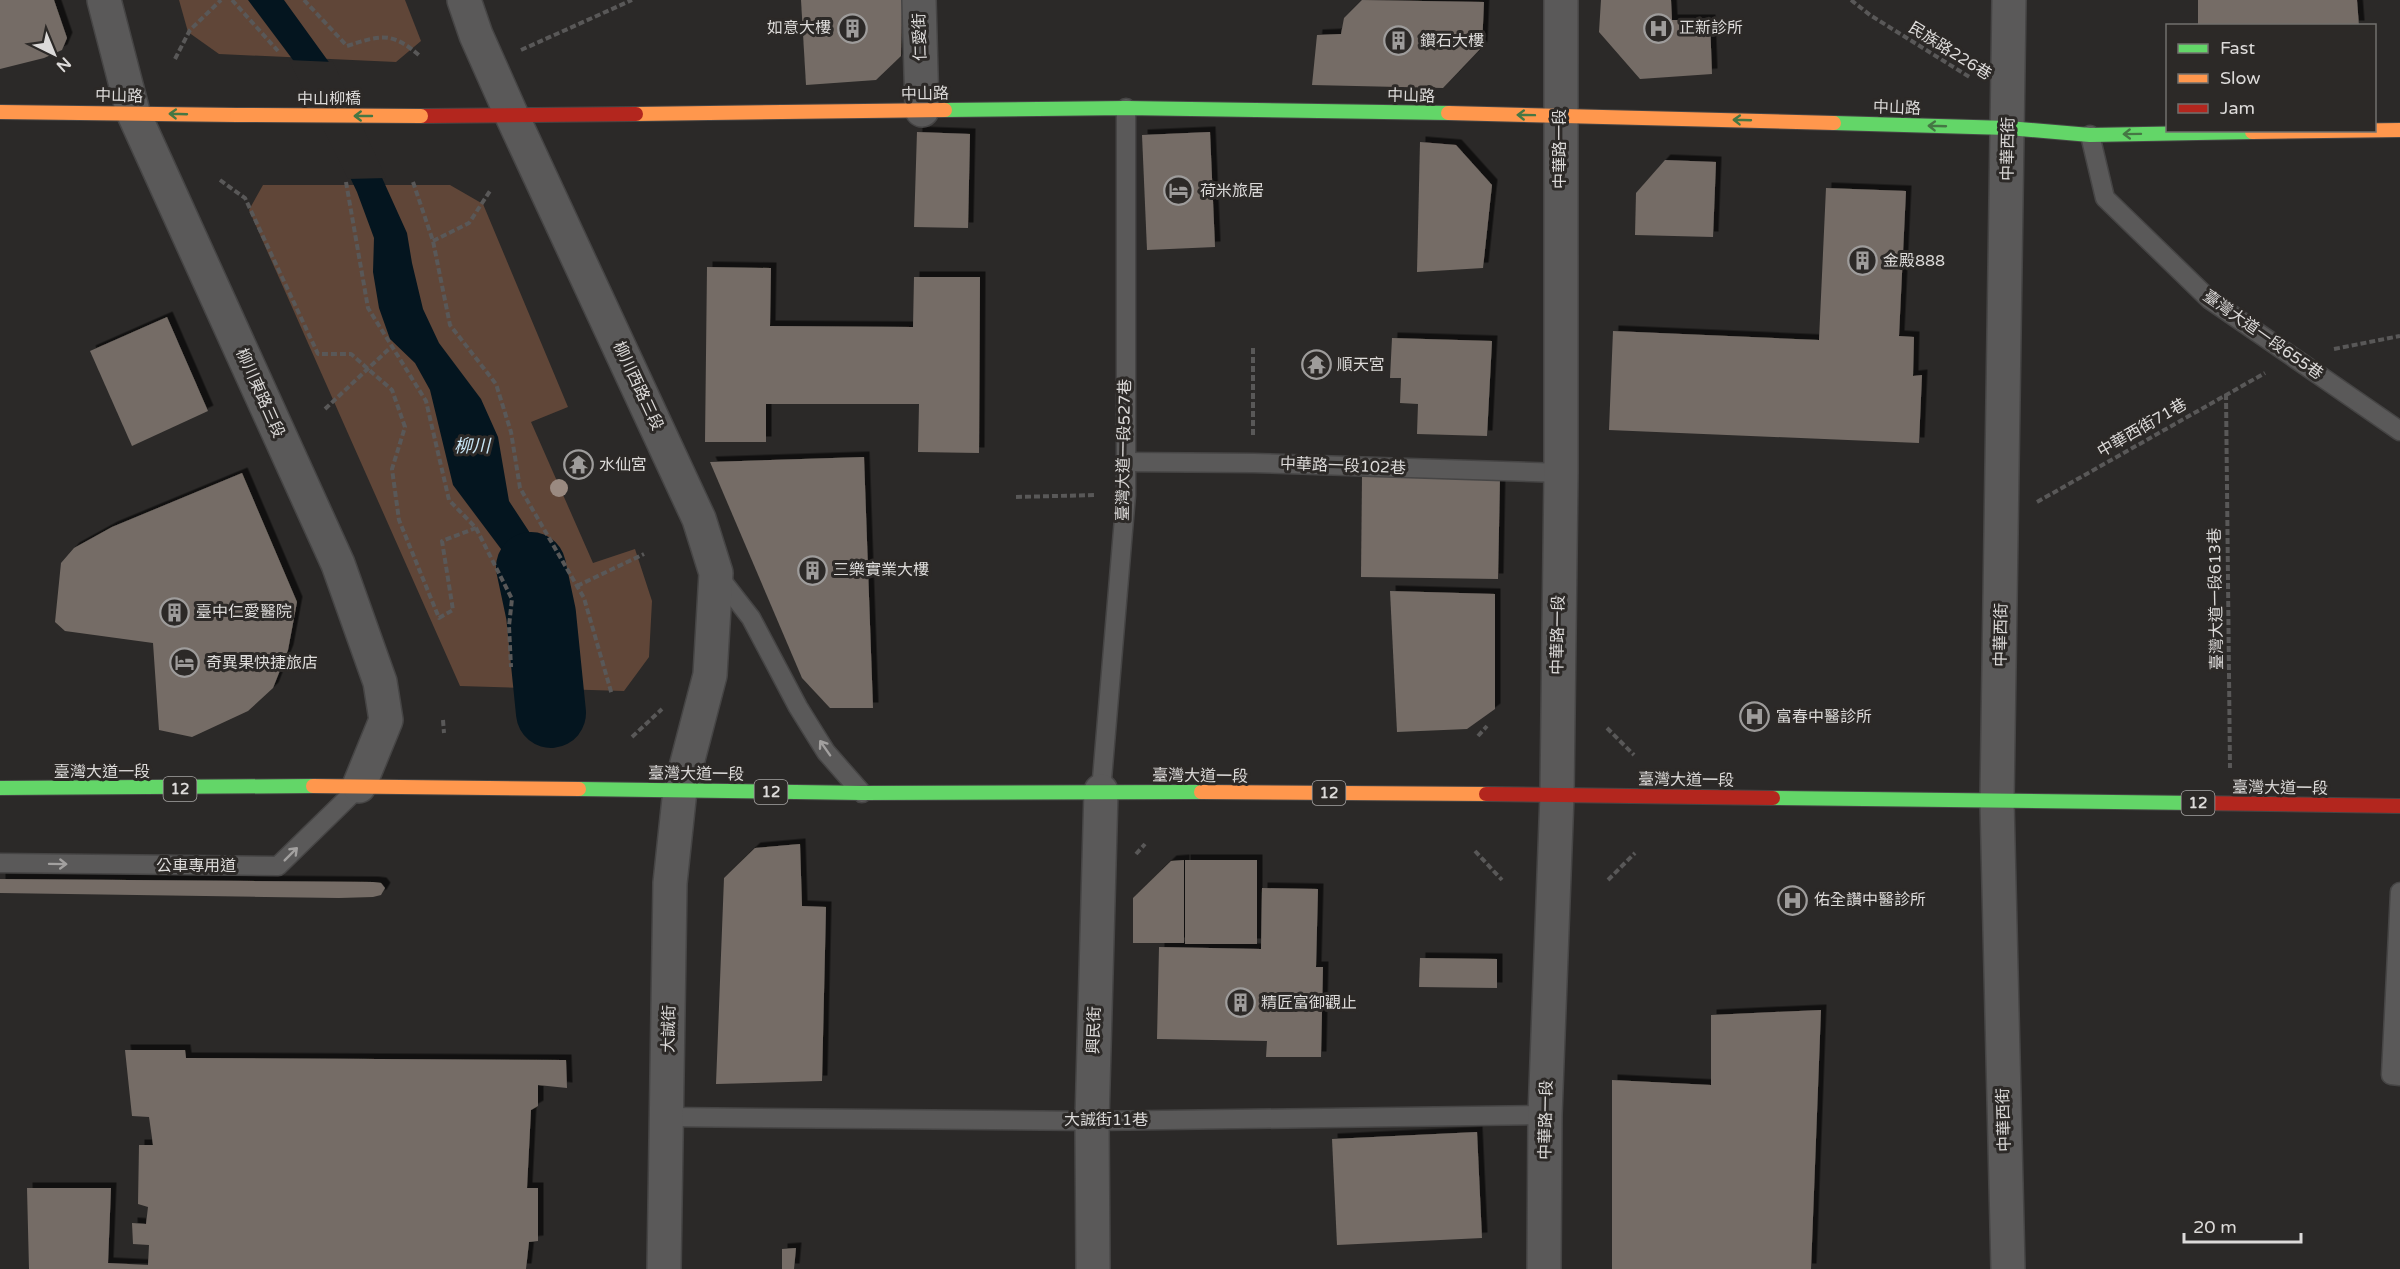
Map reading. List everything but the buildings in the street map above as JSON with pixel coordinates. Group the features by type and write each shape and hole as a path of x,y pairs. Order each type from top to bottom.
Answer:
{"street":[{"name":"柳川東路三段","path":"104,0 133,112 338,564 380,682 386,720 359,786"},
{"name":"柳川西路三段","path":"464,0 512,116 699,519 716,573 710,675 680,790"},
{"name":"仁愛街","path":"919,0 922,110"},
{"name":"中華路一段","path":"1544,1269 1545,1115 1557,795 1561,472 1561,0"},
{"name":"中華西街","path":"2008,1269 1997,801 2003,522 2009,0"},
{"name":"中山路","path":"422,116 1125,108 1560,115 2008,115 2090,135 2276,132"},
{"name":"中山路","path":"0,112 237,115"},
{"name":"中山柳橋","path":"237,115 422,116"},
{"name":"中山路","path":"2376,130 2400,130"},
{"name":"臺灣大道一段","path":"0,788 359,786 862,794 1101,791 2400,806"},
{"name":"大誠街","path":"664,1269 670,883 680,790"},
{"name":"興民街","path":"1093,1269 1092,1121 1101,791"}],"lane":[{"name":"臺灣大道一段527巷","path":"1101,791 1126,495 1125,108"},
{"name":"臺灣大道一段655巷","path":"2090,135 2105,198 2209,298 2400,431"},
{"name":"中華路一段102巷","path":"1125,462 1253,463 1561,472"},
{"path":"716,573 751,618 798,707 826,752 862,794"},
{"name":"公車專用道","path":"0,863 278,866 359,786"},
{"path":"2400,892 2391,1076 2400,1076"},
{"name":"大誠街11巷","path":"668,1117 1092,1121 1545,1115"}],"path":[{"path":"175,59 190,30 221,0"},
{"path":"232,0 278,51"},
{"path":"304,0 346,46 382,35 405,42 421,57"},
{"path":"487,60 520,51 632,0"},
{"name":"民族路226巷","path":"1851,0 2008,115"},
{"path":"220,180 245,198 318,354 351,354 392,390 405,428 392,469 399,520 439,618 453,610 442,541 476,528"},
{"path":"346,182 368,308 426,401 449,500 476,528 512,598 509,626 511,667"},
{"path":"413,182 433,241 450,325 496,384 512,432 520,488 584,598 612,694"},
{"path":"433,241 469,223 490,191"},
{"name":"中華西街71巷","path":"2003,522 2226,393 2294,357 2400,336"},
{"path":"325,409 391,347"},
{"path":"1253,348 1253,463"},
{"name":"臺灣大道一段613巷","path":"2226,393 2230,804"},
{"path":"1016,497 1126,495"},
{"path":"577,586 644,554"},
{"path":"632,737 667,705"},
{"path":"443,720 444,733"},
{"path":"1478,736 1487,726"},
{"path":"1607,728 1634,755"},
{"path":"1475,851 1502,880"},
{"path":"1608,880 1635,853"}],"shaded area":[{"path":"179,0 405,0 421,41 396,62 219,54 188,32"},
{"path":"263,185 450,185 483,204 568,407 531,422 593,563 635,549 652,601 649,657 624,691 460,686 249,210"}],"water":[{"name":"柳川","path":"248,0 284,0 331,65 407,233 423,309 439,343 481,399 498,437 509,501 549,562 565,598 578,638 575,660 527,665 510,561 453,485 430,390 415,363 390,339 379,308 373,272 374,238 357,192 296,64"}],"pier":[{"path":"289,60 333,62 386,178 348,179"}],"waterway":[{"name":"柳川","path":"531,567 541,614 551,713"}],"traffic: fast":[{"path":"945,110 1126,108 1448,113"},
{"path":"1834,123 2008,128 2090,135 2252,132"},
{"path":"0,788 313,786"},
{"path":"579,789 862,793 1201,792"},
{"path":"1773,798 2195,803"}],"traffic: slow":[{"path":"636,114 945,110"},
{"path":"0,112 237,115"},
{"path":"1448,113 1834,123"},
{"path":"237,115 421,116"},
{"path":"2376,130 2400,130"},
{"path":"313,786 579,789"},
{"path":"1201,792 1486,794"}],"traffic: jam":[{"path":"421,116 636,114"},
{"path":"1486,794 1773,798"},
{"path":"2195,803 2400,806"}],"place":[{"name":"如意大樓","path":"852,28"},
{"name":"正新診所","path":"1658,28"},
{"name":"鑽石大樓","path":"1399,41"},
{"name":"荷米旅居","path":"1179,191"},
{"name":"金殿888","path":"1862,261"},
{"name":"順天宮","path":"1316,365"},
{"name":"水仙宮","path":"578,465"},
{"name":"三樂實業大樓","path":"812,570"},
{"name":"臺中仁愛醫院","path":"175,612"},
{"name":"奇異果快捷旅店","path":"185,663"},
{"name":"富春中醫診所","path":"1755,717"},
{"name":"佑全讚中醫診所","path":"1793,900"},
{"name":"精匠富御觀止","path":"1240,1003"}]}
